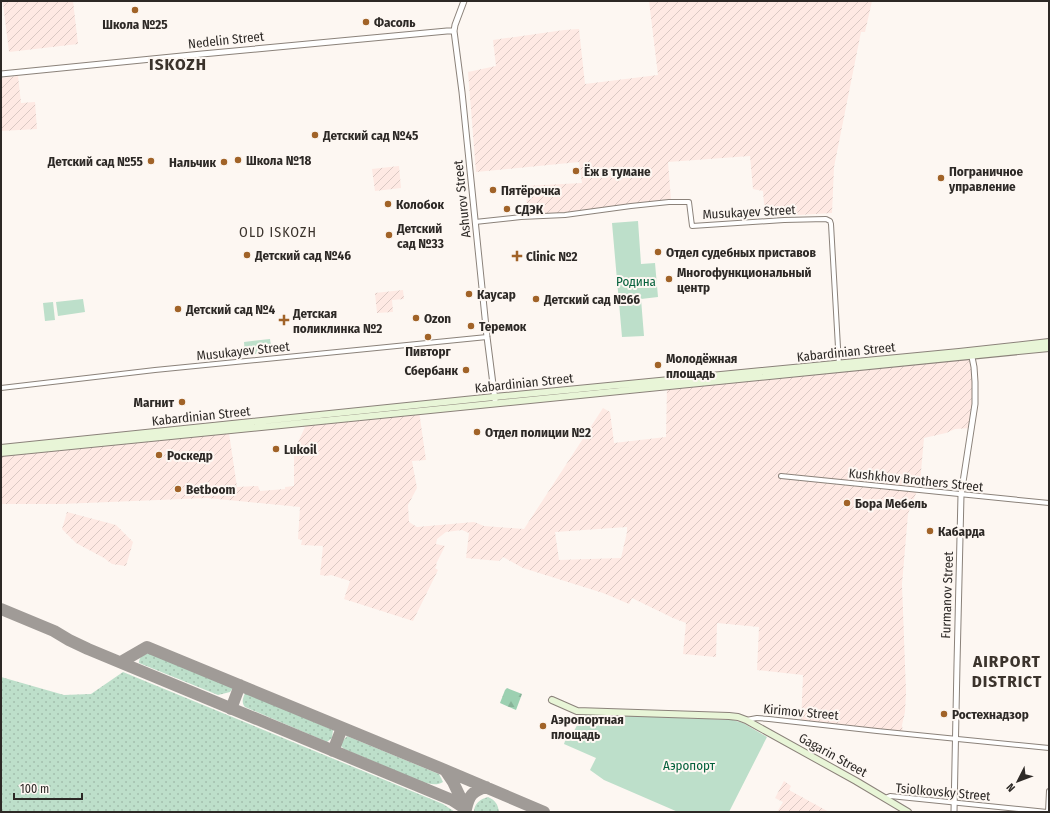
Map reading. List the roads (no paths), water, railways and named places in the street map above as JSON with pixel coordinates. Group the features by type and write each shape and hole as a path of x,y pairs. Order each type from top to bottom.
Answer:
{"main road":[{"name":"Kabardinian Street","path":"971,353 1049,342"},
{"name":"Kabardinian Street","path":"1,448 971,353 1049,348"},
{"name":"Kabardinian Street","path":"1,453 495,400"},
{"name":"Kirimov Street","path":"552,700 577,711 729,716 746,720"},
{"name":"Gagarin Street","path":"746,720 908,812"}],"street":[{"name":"Ashurov Street","path":"464,1 454,31 495,400"},
{"name":"Nedelin Street","path":"1,74 454,31"},
{"name":"Musukayev Street","path":"475,222 566,215 669,202 689,202 692,226 826,219 831,224 839,366"},
{"name":"Musukayev Street","path":"1,388 151,371 487,337"},
{"name":"Furmanov Street","path":"954,812 961,495 975,404 975,382 971,353"},
{"name":"Kushkhov Brothers Street","path":"781,476 1049,503"},
{"name":"Kirimov Street","path":"746,720 757,718 769,719 1049,748"},
{"path":"1048,812 1049,791"},
{"name":"Tsiolkovsky Street","path":"885,798 890,796 1048,812"}],"place":[{"name":"Школа №25","path":"135,10"},
{"name":"Фасоль","path":"366,22"},
{"name":"Детский сад №45","path":"315,135"},
{"name":"Школа №18","path":"238,160"},
{"name":"Детский сад №55","path":"151,161"},
{"name":"Нальчик","path":"224,162"},
{"name":"Ёж в тумане","path":"576,171"},
{"name":"Пограничное управление","path":"941,178"},
{"name":"Пятёрочка","path":"493,190"},
{"name":"Колобок","path":"388,204"},
{"name":"СДЭК","path":"507,209"},
{"name":"Детский сад №33","path":"389,235"},
{"name":"Отдел судебных приставов","path":"658,252"},
{"name":"Детский сад №46","path":"247,255"},
{"name":"Clinic №2","path":"517,256"},
{"name":"Многофункциональный центр","path":"669,279"},
{"name":"Каусар","path":"469,294"},
{"name":"Детский сад №66","path":"536,299"},
{"name":"Детский сад №4","path":"178,309"},
{"name":"Ozon","path":"416,318"},
{"name":"Детская поликлинка №2","path":"284,320"},
{"name":"Теремок","path":"471,326"},
{"name":"Пивторг","path":"428,337"},
{"name":"Молодёжная площадь","path":"658,365"},
{"name":"Сбербанк","path":"466,370"},
{"name":"Магнит","path":"182,402"},
{"name":"Отдел полиции №2","path":"477,432"},
{"name":"Lukoil","path":"276,449"},
{"name":"Роскедр","path":"159,455"},
{"name":"Betboom","path":"178,489"},
{"name":"Бора Мебель","path":"847,503"},
{"name":"Кабарда","path":"930,531"},
{"name":"Ростехнадзор","path":"944,714"},
{"name":"Аэропортная площадь","path":"543,726"}],"district":[{"name":"ISKOZH","path":"178,64"},
{"name":"OLD ISKOZH","path":"278,232"},
{"name":"AIRPORT DISTRICT","path":"1007,671"}],"park label":[{"name":"Родина","path":"636,281"},
{"name":"Аэропорт","path":"689,765"}]}
